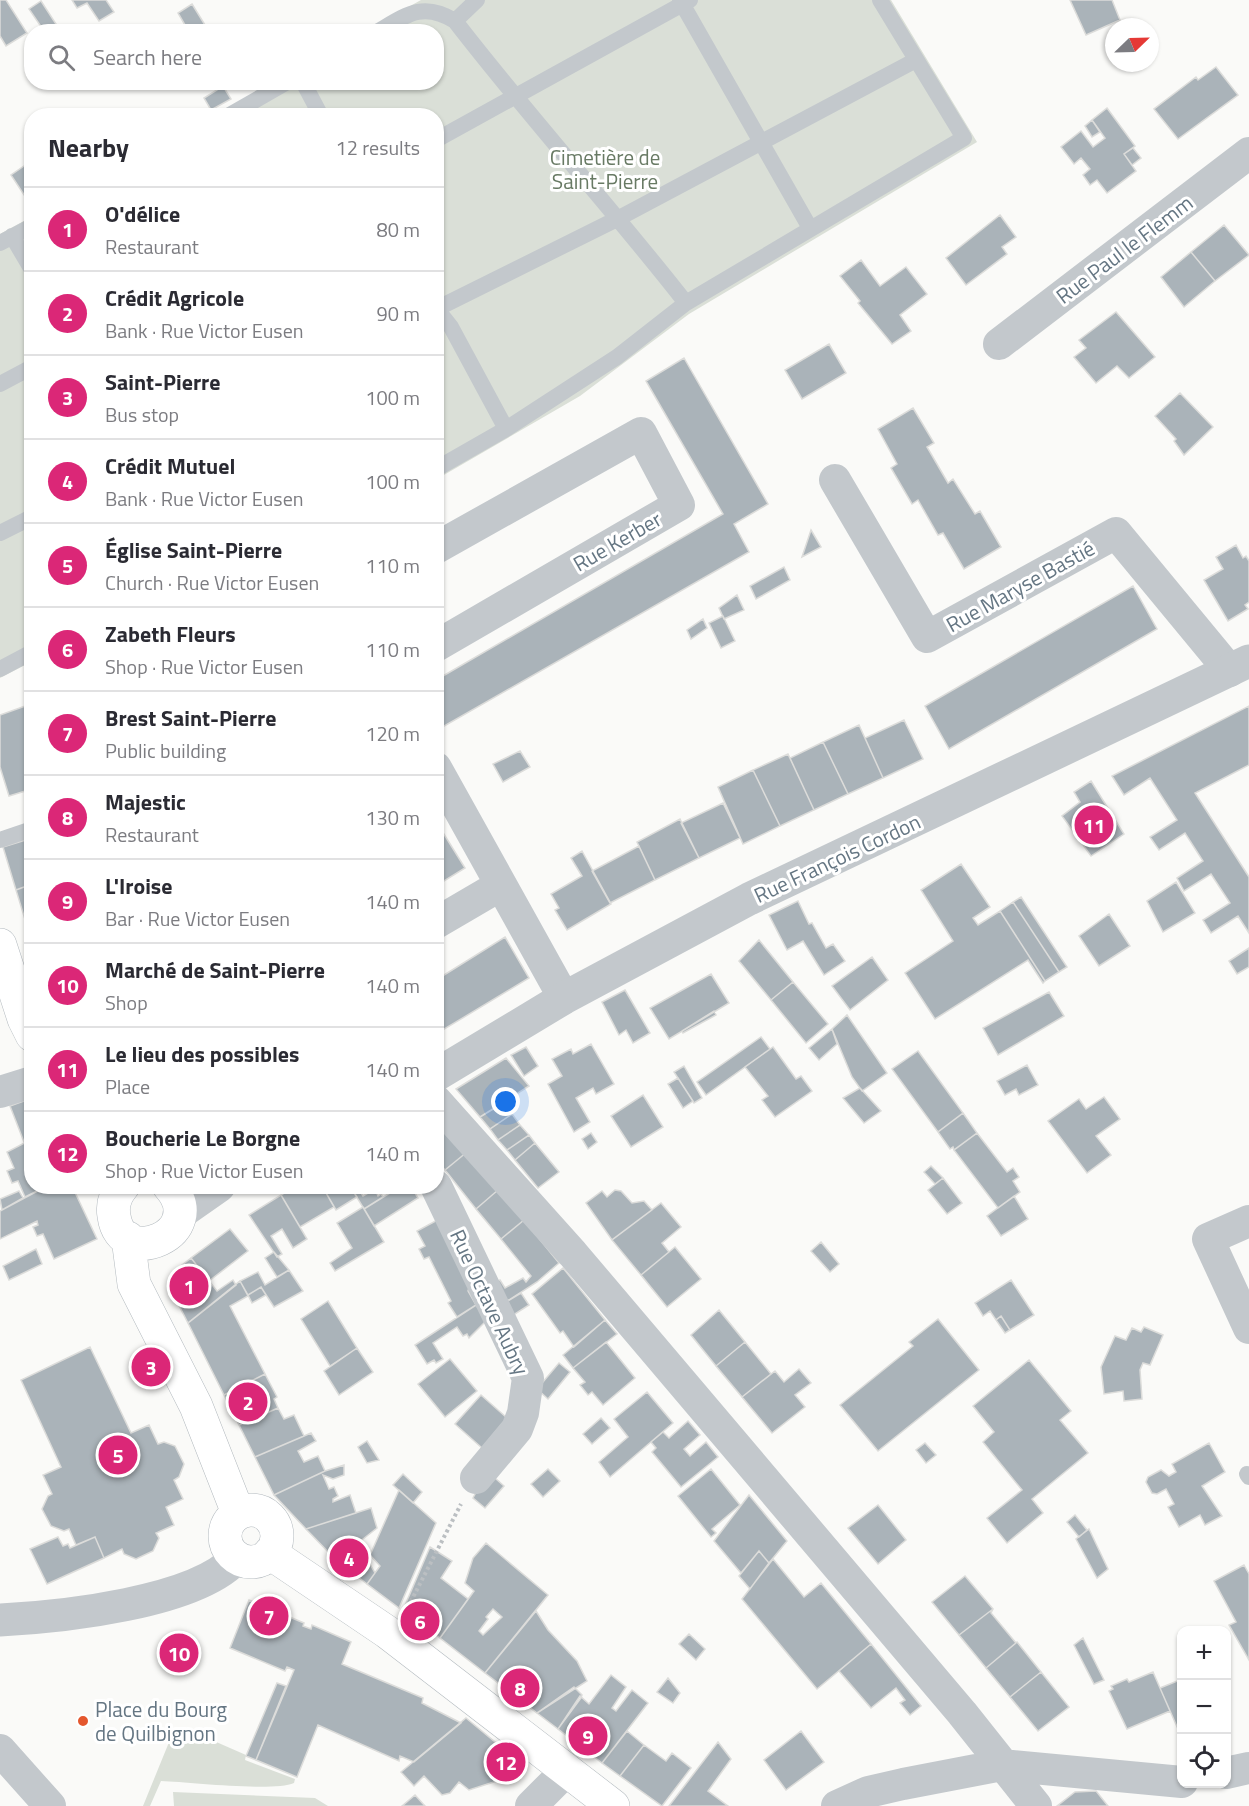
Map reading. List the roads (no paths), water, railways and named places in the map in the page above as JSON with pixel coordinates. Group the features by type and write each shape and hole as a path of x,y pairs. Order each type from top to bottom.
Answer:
{"main road":[{"path":"0,945 24,1019"},
{"path":"115,1194 114,1221 142,1240 172,1232 174,1200"},
{"path":"142,1240 134,1284 196,1406 238,1513"},
{"path":"254,1510 269,1516 277,1530 277,1539 270,1553 258,1561 237,1557 227,1543 226,1535 227,1527 238,1513 254,1510"},
{"path":"270,1553 393,1637 613,1806"}],"street":[{"name":"Rue Paul le Flemm","path":"999,344 1249,153"},
{"name":"Rue Kerber","path":"444,544 641,433 679,505 444,640"},
{"name":"Rue Maryse Bastié","path":"835,480 927,637 1116,533 1239,666"},
{"name":"Rue François Cordon","path":"444,1070 564,998 749,899 1239,666"},
{"path":"444,782 564,998"},
{"path":"444,918 501,885"},
{"path":"0,1092 24,1084"},
{"path":"444,1110 588,1272 962,1713 1036,1806"},
{"path":"174,1200 193,1194"},
{"name":"Rue Octave Aubry","path":"440,1194 528,1378 523,1413 517,1428 476,1478"},
{"path":"1249,1221 1208,1239 1249,1328"},
{"path":"0,1620 52,1617 163,1597 227,1568 237,1557"},
{"path":"0,1750 50,1806"},
{"path":"837,1806 868,1792 1002,1765 1177,1782"},
{"path":"531,1806 557,1780 565,1768"},
{"path":"1231,1772 1249,1768"}],"lane":[{"path":"455,21 477,0"},
{"path":"444,464 506,429 617,357 686,303 964,138 880,0"},
{"path":"444,136 684,1 810,228"},
{"path":"391,24 412,12 443,14 455,21 514,97 619,218 686,303"},
{"path":"444,305 619,218 916,60"},
{"path":"242,108 273,90"},
{"path":"307,90 317,108"},
{"path":"24,230 6,240 24,261"},
{"path":"444,318 506,429"},
{"path":"0,384 24,371"},
{"path":"0,533 24,521"},
{"path":"0,669 24,656"},
{"path":"0,840 24,832"}],"place":[{"name":"Le lieu des possibles","path":"1094,825"},
{"name":"O'délice","path":"189,1286"},
{"name":"Saint-Pierre","path":"151,1367"},
{"name":"Crédit Agricole","path":"248,1402"},
{"name":"Église Saint-Pierre","path":"118,1455"},
{"name":"Crédit Mutuel","path":"349,1558"},
{"name":"Brest Saint-Pierre","path":"269,1616"},
{"name":"Zabeth Fleurs","path":"420,1621"},
{"name":"Marché de Saint-Pierre","path":"179,1653"},
{"name":"Majestic","path":"520,1688"},
{"name":"Place du Bourg de Quilbignon","path":"83,1721"},
{"name":"L'Iroise","path":"588,1736"},
{"name":"Boucherie Le Borgne","path":"506,1762"}],"park label":[{"name":"Cimetière de Saint-Pierre","path":"605,169"}]}
